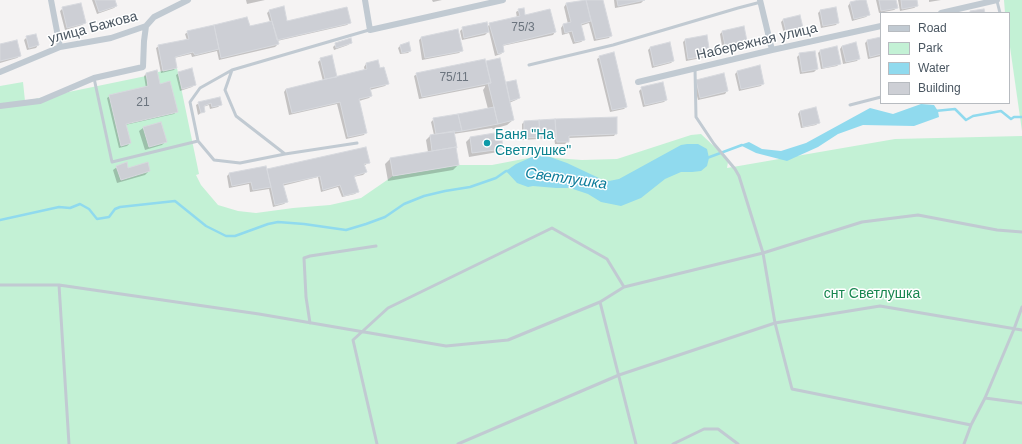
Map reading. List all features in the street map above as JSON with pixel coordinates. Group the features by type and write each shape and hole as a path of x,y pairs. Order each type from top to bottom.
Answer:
{"street":[{"path":"51,0 60,47"},
{"name":"улица Бажова","path":"0,72 60,47 111,38 146,26 154,17 188,0"},
{"path":"365,0 370,30 503,0"},
{"path":"945,12 997,0"},
{"path":"760,1 772,50"},
{"path":"0,106 40,101 94,78 143,67 146,26"},
{"name":"Набережная улица","path":"638,82 880,26"}],"lane":[{"path":"997,0 1000,12"},
{"path":"529,65 620,43 760,1"},
{"path":"357,143 240,163 214,160 198,141 190,102 200,88 232,70 370,30"},
{"path":"695,69 696,117 714,144 739,176 763,252 775,323 792,389 971,425"},
{"path":"232,70 224,90 236,116 286,154"},
{"path":"94,78 112,162 198,141"},
{"path":"850,105 880,97"},
{"path":"0,285 59,285 259,314 361,333 446,346 508,340 600,302 624,287 763,252 862,222 918,215 997,230 1022,232"},
{"path":"378,444 353,340 388,308 552,228 607,259 624,287"},
{"path":"310,323 306,297 304,258 376,246"},
{"path":"59,285 69,444"},
{"path":"600,302 636,444"},
{"path":"458,444 619,375 775,323 880,306 1022,330"},
{"path":"964,444 971,425 986,398 1022,307"},
{"path":"986,398 1022,403"},
{"path":"673,444 704,429 718,429 738,444"}],"green space":[{"path":"1004,0 1022,0 1022,131 1010,47 1010,12 1005,12"},
{"name":"снт Светлушка","path":"177,68 199,174 196,175 201,185 218,205 238,211 256,213 330,205 361,198 393,176 459,165 492,165 544,155 555,158 582,160 617,159 691,135 701,134 721,153 728,162 727,168 895,139 1022,136 1022,444 0,444 0,86 23,82 25,101 146,76 146,73 157,70 158,72"}],"water":[{"path":"921,104 934,105 938,111 939,117 914,126 863,125 838,134 818,147 787,161 756,153 740,145 749,142 762,149 781,151 806,143 870,108 893,114"},
{"path":"698,144 707,149 709,158 707,166 701,171 681,172 665,179 641,198 621,206 601,202 588,194 570,188 528,187 517,183 506,171 516,164 532,157 544,155 609,181 619,179 681,145"}],"building":[{"path":"95,0 115,0 117,6 99,12"},
{"path":"586,0 591,21 581,24 585,40 575,42 572,31 565,33 563,24 571,22 566,3"},
{"path":"586,0 603,0 612,36 596,39"},
{"path":"617,0 645,0 618,6"},
{"path":"866,0 870,15 854,19 850,2"},
{"path":"879,0 896,0 898,8 881,11"},
{"path":"901,0 917,0 918,6 902,9"},
{"path":"81,3 86,23 67,28 62,7"},
{"path":"284,6 287,21 347,7 351,23 277,40 269,10"},
{"path":"836,7 839,23 823,26 820,10"},
{"path":"524,8 525,15 550,9 556,32 503,45 504,52 498,54 489,23 520,16 518,9"},
{"path":"984,9 985,12 970,12"},
{"path":"800,15 804,32 787,36 783,19"},
{"path":"247,17 250,26 272,21 279,44 221,58 214,25"},
{"path":"487,22 489,32 464,38 462,27"},
{"path":"214,25 219,49 195,55 193,52 175,57 177,68 163,71 158,45 189,39 187,31"},
{"path":"744,26 748,46 726,50 722,31"},
{"path":"458,29 463,51 425,58 421,37"},
{"path":"36,34 39,45 29,48 26,36"},
{"path":"707,35 710,55 688,59 685,39"},
{"path":"880,37 880,54 870,57 867,40"},
{"path":"351,38 352,43 336,48 335,43"},
{"path":"17,40 21,56 0,61 0,44"},
{"path":"409,42 411,51 402,53 400,45"},
{"path":"670,42 674,61 654,66 650,47"},
{"path":"856,42 860,59 846,62 842,46"},
{"path":"837,46 841,64 823,68 820,50"},
{"path":"815,51 818,69 802,72 799,53"},
{"path":"614,52 627,107 612,110 599,56"},
{"path":"332,55 337,77 325,79 320,58"},
{"path":"500,58 514,120 498,124 488,83 491,83 486,61"},
{"path":"485,59 491,83 422,97 416,73"},
{"path":"378,60 380,68 384,67 389,84 370,88 372,96 359,99 367,133 348,137 340,102 292,113 286,89 367,69 366,63"},
{"path":"760,65 764,84 741,89 737,71"},
{"path":"192,68 196,85 182,89 178,72"},
{"path":"157,70 160,84 170,81 178,112 126,124 131,143 121,146 109,95 148,86 146,73"},
{"path":"724,73 728,91 700,98 696,80"},
{"path":"516,80 520,98 510,101 506,82"},
{"path":"663,82 667,100 645,105 641,87"},
{"path":"220,97 222,105 212,107 211,103 204,106 205,112 201,113 198,102"},
{"path":"494,107 498,124 462,131 458,114"},
{"path":"816,107 820,123 803,127 800,111"},
{"path":"458,114 462,131 436,134 433,118"},
{"path":"617,117 617,134 569,136 569,142 557,142 555,119"},
{"path":"555,119 556,136 540,137 539,120"},
{"path":"539,120 540,137 524,138 524,121"},
{"path":"161,122 167,142 149,147 143,127"},
{"path":"454,131 457,148 432,151 430,135"},
{"name":"Баня \"На Светлушке\"","path":"501,132 503,149 472,153 470,137"},
{"path":"366,147 370,163 364,164 367,172 354,176 359,192 344,196 340,185 323,190 320,176 283,184 288,202 275,205 267,169"},
{"path":"456,147 459,165 393,176 390,158"},
{"path":"127,162 128,168 148,162 150,171 121,180 116,166"},
{"path":"266,166 271,187 253,190 251,182 232,186 229,173"}],"waterway":[{"name":"Светлушка","path":"935,111 955,109 966,120 973,116 1001,111 1011,119 1014,117 1022,117"},
{"name":"Светлушка","path":"707,158 742,145"},
{"name":"Светлушка","path":"0,220 59,207 70,208 80,204 89,209 97,219 109,217 115,209 120,207 175,201 206,226 226,236 235,236 278,222 346,230 385,217 404,204 424,196 470,187 496,178 508,171"}],"place":[{"name":"Баня \"На Светлушке\"","path":"487,143"}]}
